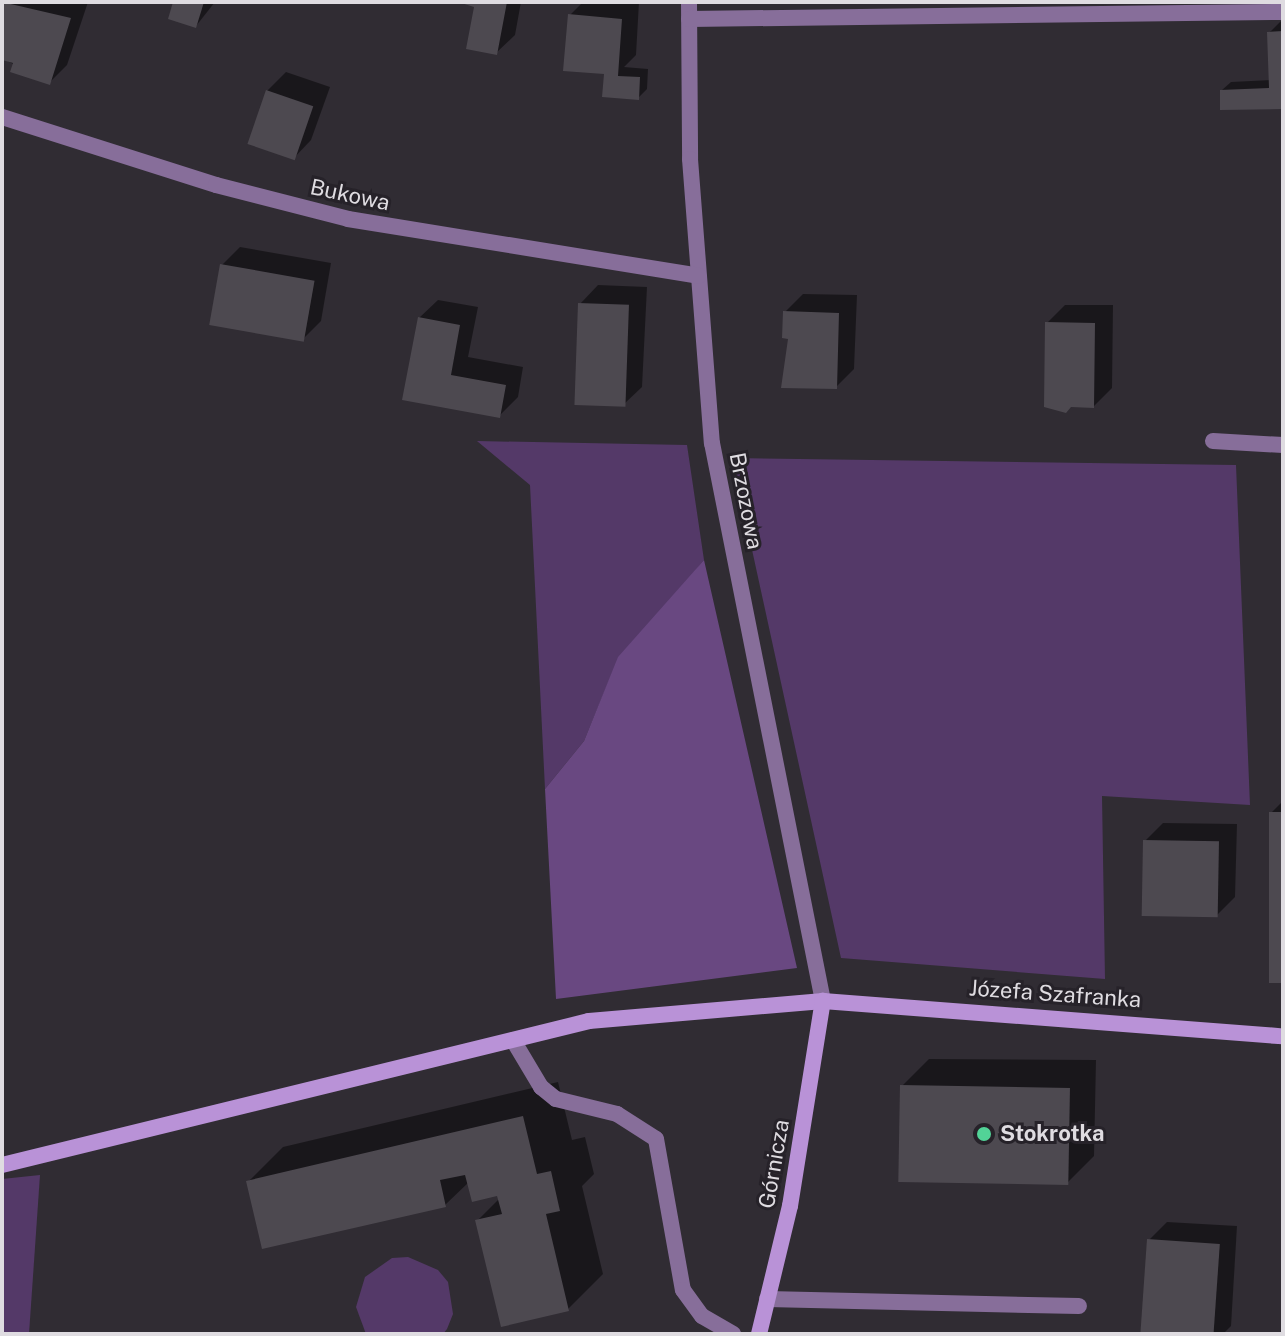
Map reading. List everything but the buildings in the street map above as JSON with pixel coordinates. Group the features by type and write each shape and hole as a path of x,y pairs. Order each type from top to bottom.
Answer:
{"street":[{"path":"689,10 1283,12"},
{"name":"Brzozowa","path":"689,10 698,276 712,443 823,1001"},
{"name":"Bukowa","path":"2,117 216,185 348,219 698,276"},
{"path":"1213,441 1283,445"},
{"name":"Józefa Szafranka","path":"2,1165 589,1021 823,1001 1283,1036"},
{"name":"Górnicza","path":"759,1334 790,1206 823,1001"},
{"path":"513,1040 541,1087 556,1099 617,1114 656,1139 683,1290 702,1316 733,1334"},
{"path":"767,1299 1079,1306"}],"shaded area":[{"path":"477,441 687,445 704,560 613,671 584,741 545,789 530,485"},
{"path":"732,458 1236,465 1250,805 1102,796 1105,979 841,958"},
{"path":"704,560 797,968 556,999 545,789 584,741 618,657"},
{"path":"40,1175 29,1334 2,1334 2,1179"},
{"path":"408,1257 438,1270 448,1282 453,1314 447,1329 443,1334 366,1334 356,1307 365,1277 392,1258"}],"place":[{"name":"Stokrotka","path":"984,1134"}]}
